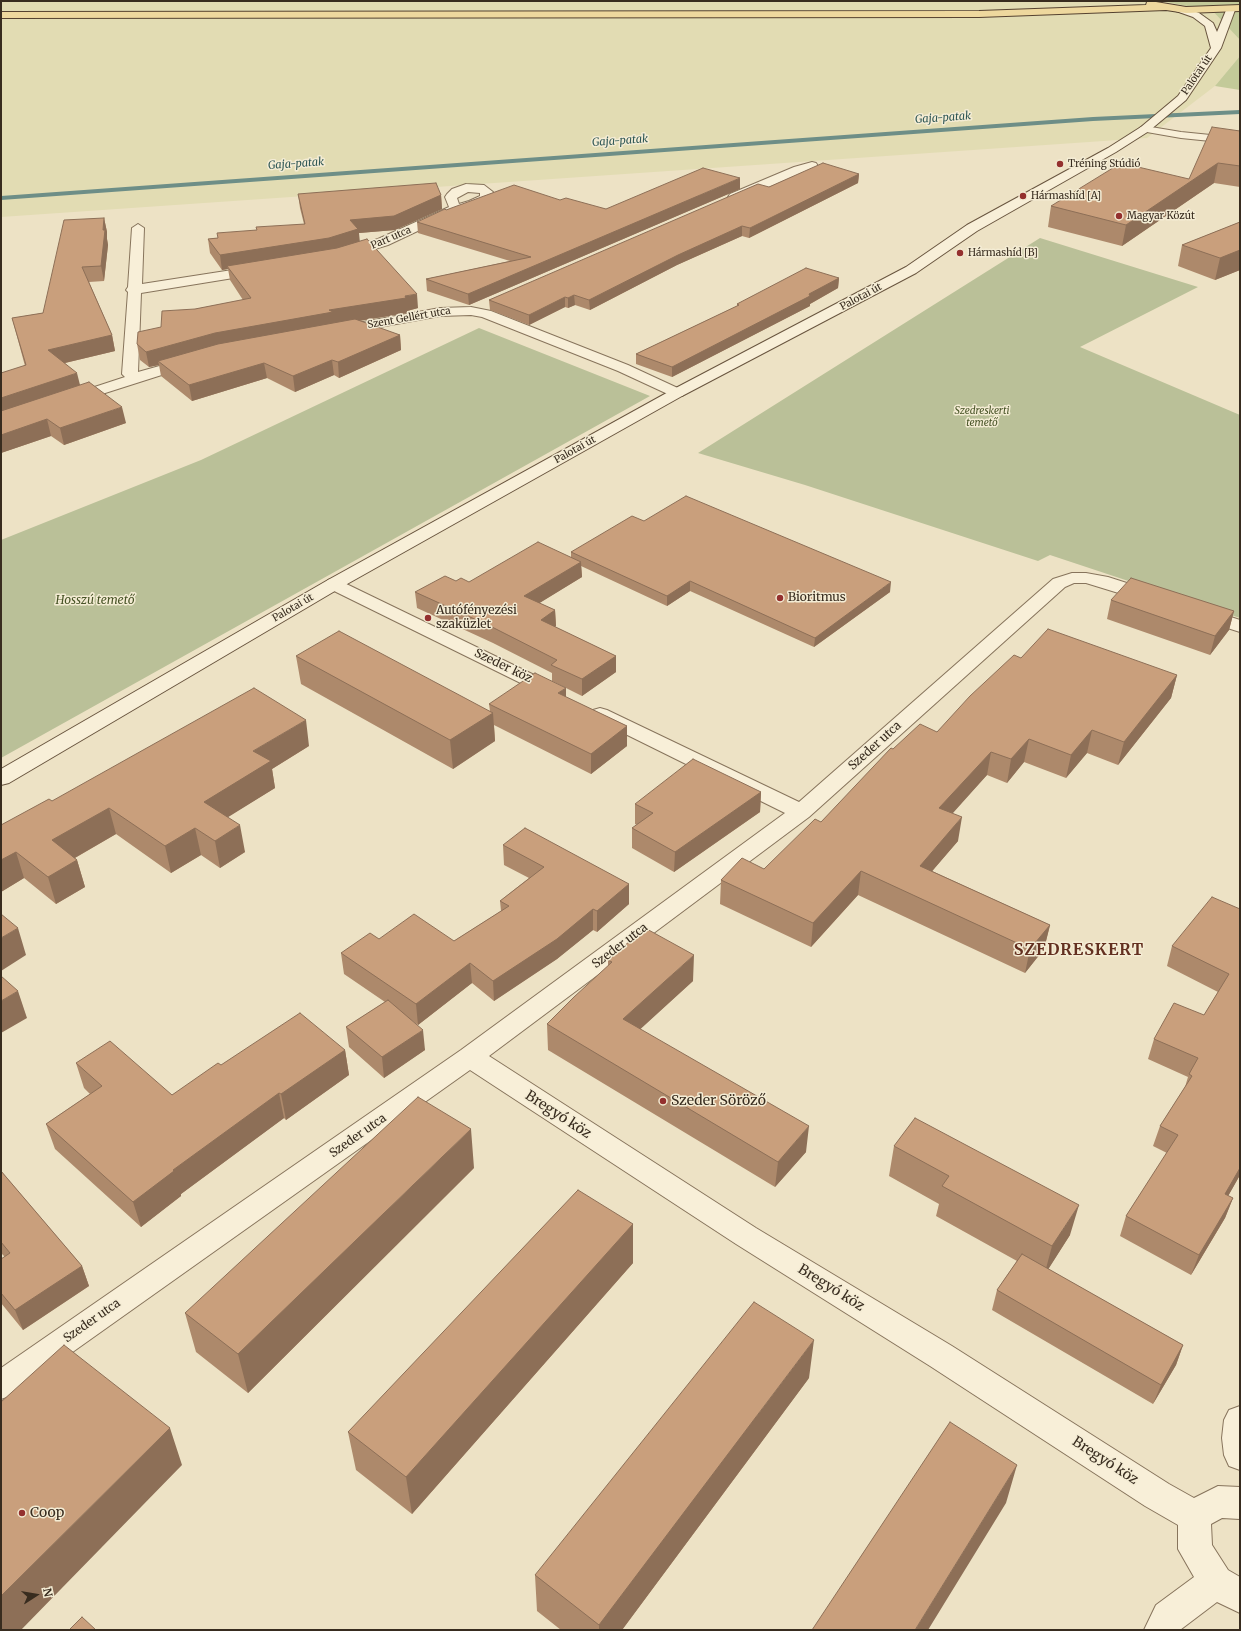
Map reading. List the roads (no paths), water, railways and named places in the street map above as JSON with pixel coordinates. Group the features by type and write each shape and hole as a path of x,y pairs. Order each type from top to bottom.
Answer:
{"main road":[{"path":"1,15 1010,10 1095,1"},
{"path":"1138,1 1179,9 1235,9"},
{"path":"1,9 998,6 1022,14 1165,7"}],"street":[{"name":"Palotai út","path":"1179,9 1196,15 1210,25 1216,48"},
{"name":"Palotai út","path":"1,778 334,584 677,393 911,270 972,228 1112,150 1148,127 1178,102 1216,48 1235,9"},
{"path":"1148,127 1181,135 1240,140"},
{"path":"725,201 798,170 812,166"},
{"name":"Part utca","path":"333,258 383,242 456,208"},
{"path":"137,377 130,374 133,290 138,228"},
{"path":"133,290 272,268"},
{"name":"Szent Gellért utca","path":"471,310 492,301"},
{"name":"Szent Gellért utca","path":"326,333 440,312 471,310 486,314 616,366 677,393"},
{"path":"61,403 137,377 204,358"},
{"name":"Szeder utca","path":"1,1385 470,1057 800,812 1059,583 1072,578 1086,578 1102,581 1167,602"},
{"name":"Szeder köz","path":"334,584 800,812"},
{"path":"1189,609 1240,626"},
{"name":"Bregyó köz","path":"470,1057 746,1236 942,1356 1158,1495 1194,1516"},
{"path":"1240,1420 1238,1438 1240,1455"},
{"path":"1161,1630 1168,1617 1228,1589 1195,1549 1194,1516 1218,1502 1240,1502"}],"waterway":[{"name":"Gaja-patak","path":"1,198 1093,119 1240,112"}],"place":[{"name":"Tréning Stúdió","path":"1060,164"},
{"name":"Hármashíd [A]","path":"1023,196"},
{"name":"Magyar Közút","path":"1119,216"},
{"name":"Hármashíd [B]","path":"960,253"},
{"name":"Bioritmus","path":"780,598"},
{"name":"Autófényezési szaküzlet","path":"428,618"},
{"name":"Szeder Söröző","path":"663,1101"},
{"name":"Coop","path":"22,1513"}],"district":[{"name":"SZEDRESKERT","path":"1079,950"}],"park label":[{"name":"Szedreskerti temető","path":"982,416"},
{"name":"Hosszú temető","path":"95,601"}]}
